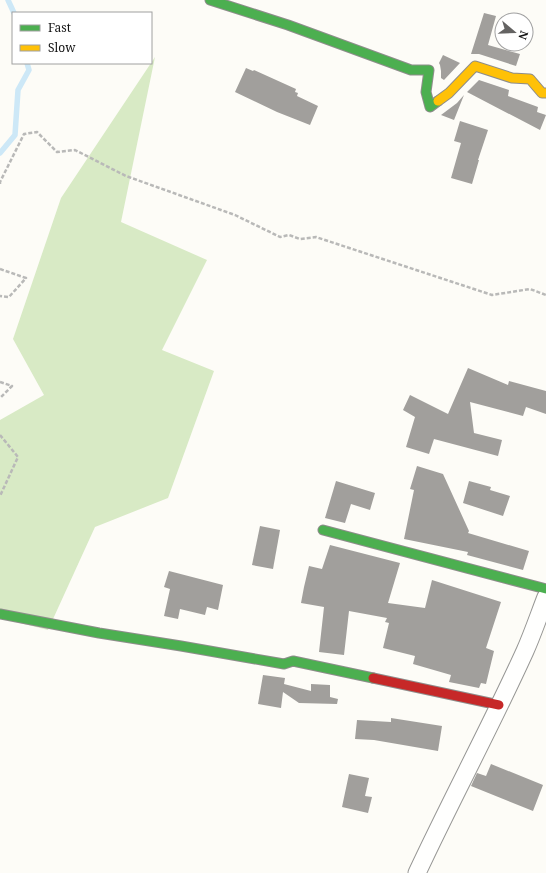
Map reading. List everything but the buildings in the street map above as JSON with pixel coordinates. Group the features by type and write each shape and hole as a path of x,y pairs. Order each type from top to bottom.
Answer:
{"street":[{"path":"210,0 288,25 411,70 429,70 426,92 430,106 449,93 475,66 512,78 530,79 542,93 546,93"},
{"path":"323,530 546,589"},
{"path":"418,873 434,836 526,650 546,597"},
{"path":"0,614 99,633 284,664 293,661 499,705"}],"path":[{"path":"0,184 24,134 37,132 57,152 75,150 126,176 235,215 280,237 289,235 300,239 316,237 492,295 530,289 546,295"},
{"path":"0,269 26,278 9,297 0,296"},
{"path":"0,382 12,386 0,398"},
{"path":"0,435 18,457 0,496"}],"green space":[{"path":"155,57 121,222 207,260 162,350 214,371 168,498 95,527 48,630 0,618 0,420 44,395 13,339 61,198 150,64 152,64"}],"waterway":[{"path":"8,0 14,12"},
{"path":"0,153 15,135 18,90 29,70 27,64"}],"traffic: fast":[{"path":"210,0 288,25 411,70 429,70 426,92 430,107 438,101"},
{"path":"323,530 546,589"},
{"path":"0,614 99,633 284,664 293,661 373,678"}],"traffic: slow":[{"path":"438,101 449,93 475,66 512,78 530,79 542,93 546,93"}],"traffic: jam":[{"path":"373,678 499,705"}]}
